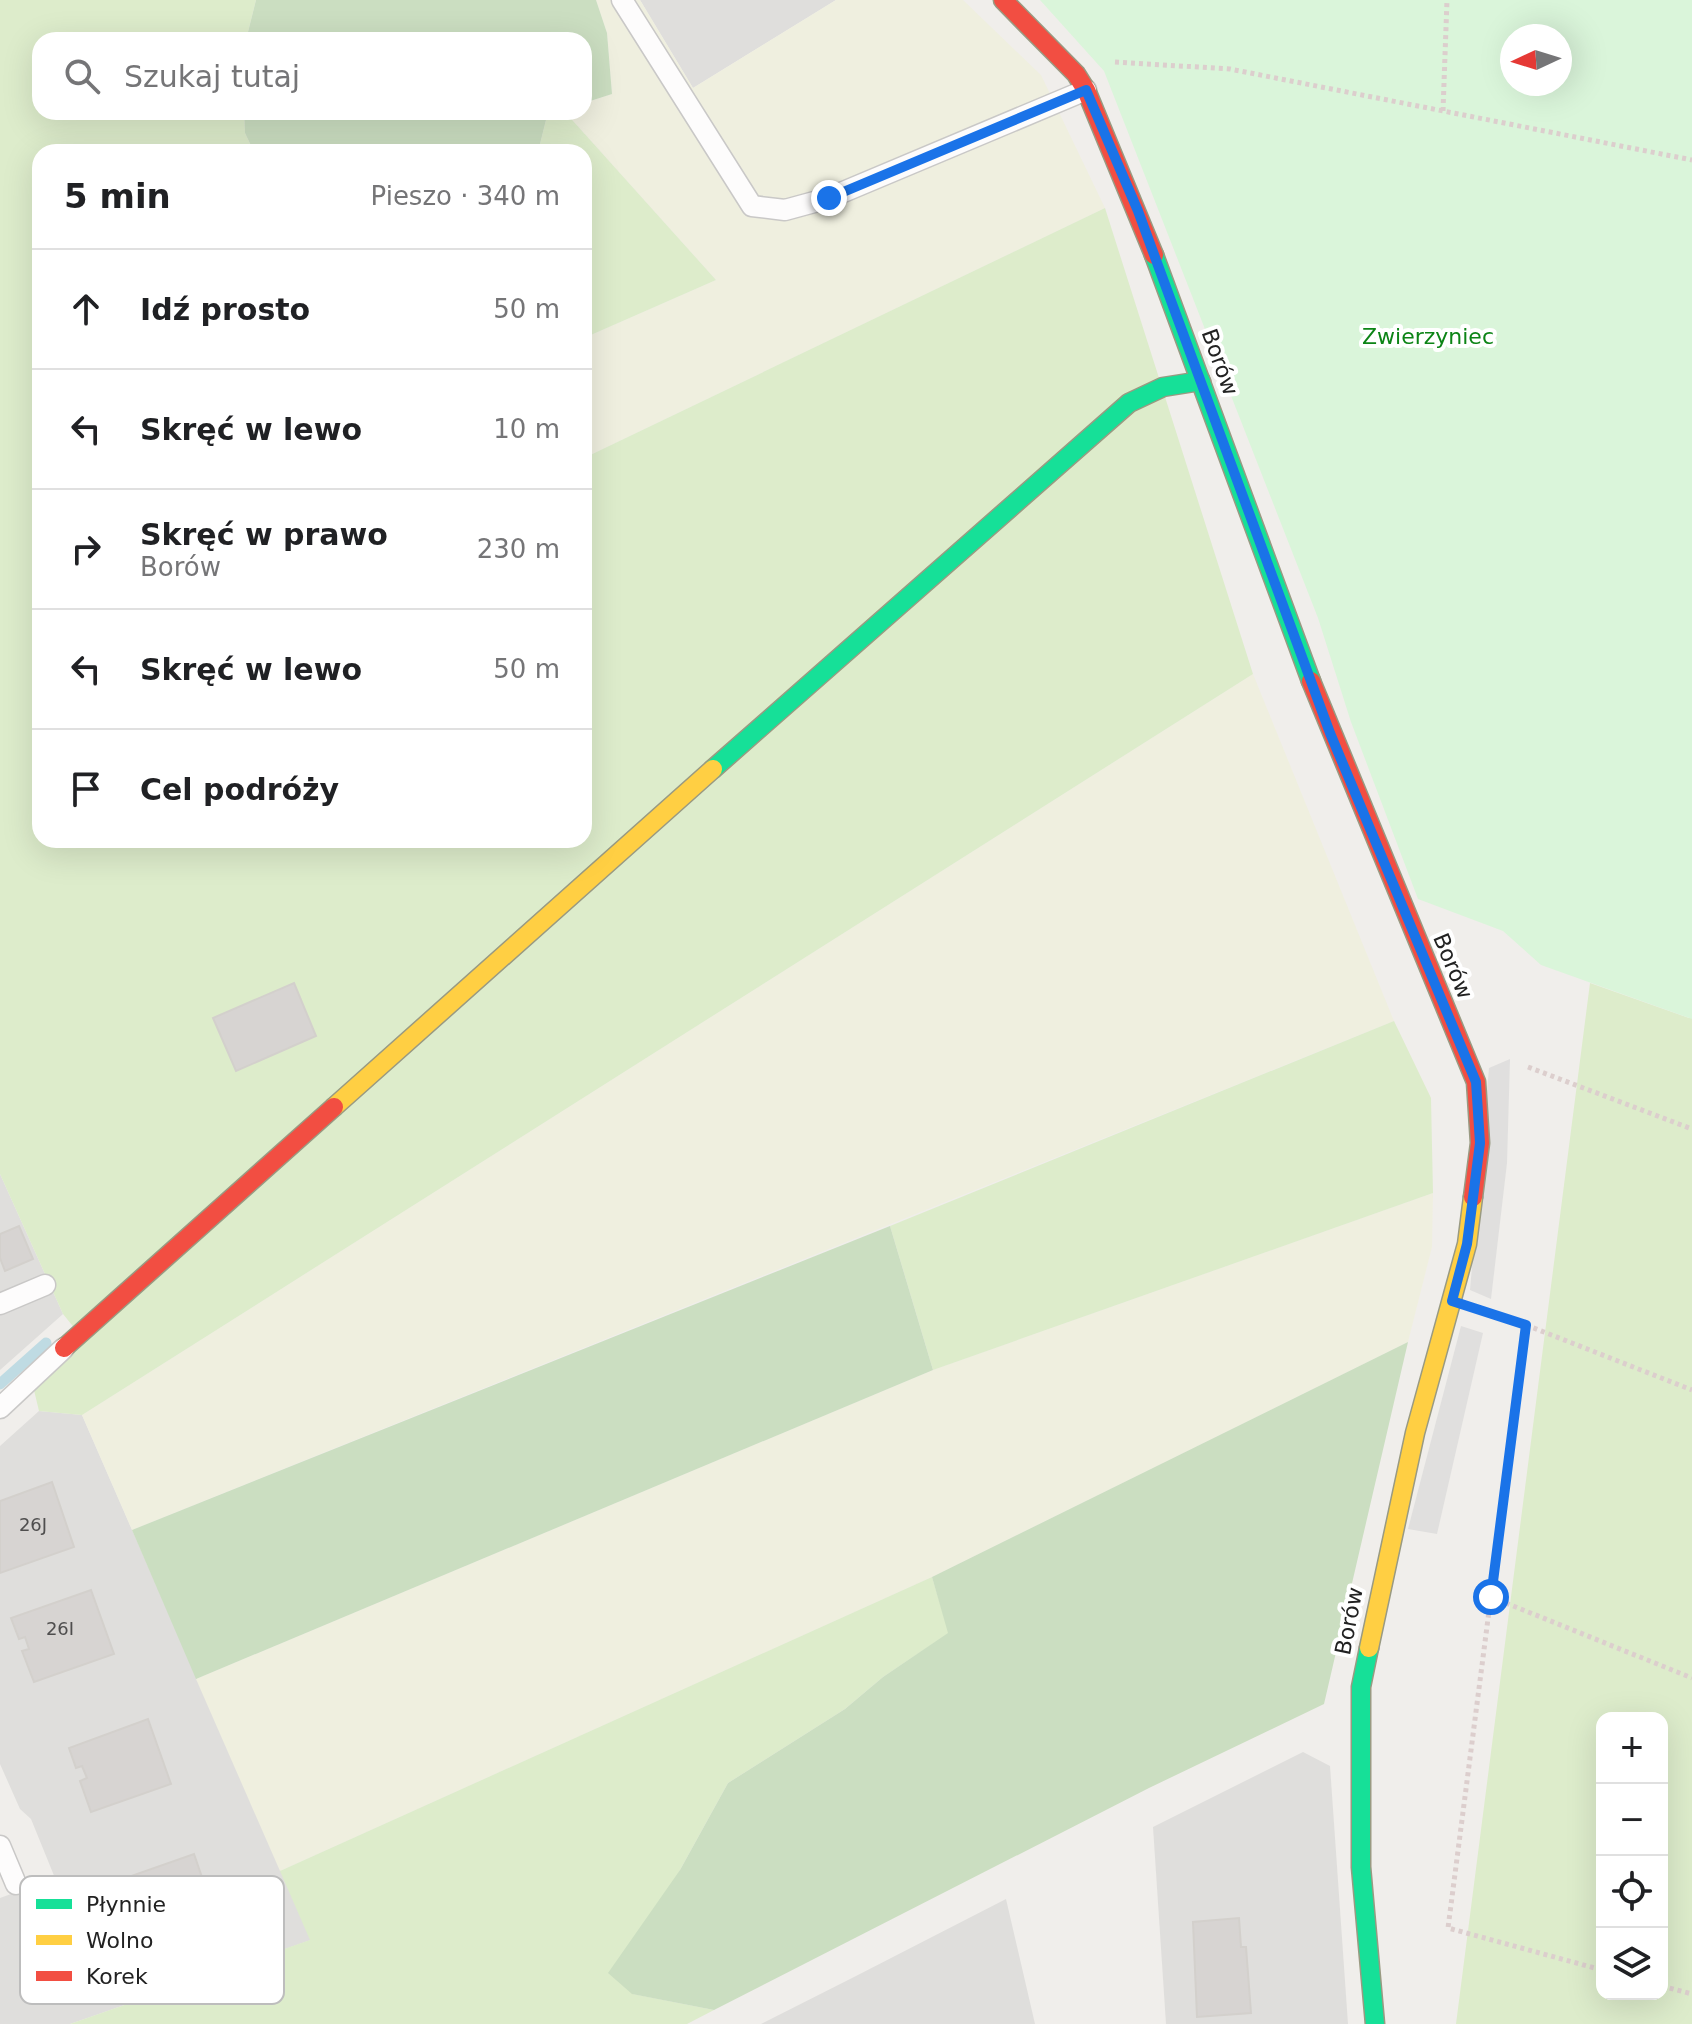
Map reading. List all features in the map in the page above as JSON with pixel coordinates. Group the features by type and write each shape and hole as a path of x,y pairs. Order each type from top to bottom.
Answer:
{"street":[{"name":"Borów","path":"1003,0 1081,82 1138,211 1330,733 1476,1082 1480,1143 1467,1244 1415,1433 1361,1687 1361,1867 1375,2024"},
{"path":"64,1348 597,871 1129,403 1163,387 1201,381"}],"lane":[{"path":"622,0 752,206 785,210 829,198 1081,82"},
{"path":"0,1304 45,1285"},
{"path":"0,1408 64,1348"},
{"path":"0,1846 16,1884"}],"path":[{"path":"1443,111 1447,0"},
{"path":"1081,82 1109,61 1230,69 1692,160"},
{"path":"1528,1067 1692,1129"},
{"path":"1452,1301 1526,1325 1692,1390"},
{"path":"1526,1325 1448,1928 1596,1968"},
{"path":"1491,1597 1692,1678"},
{"path":"1668,1988 1692,1994"}],"shaded area":[{"path":"640,0 836,0 693,88"},
{"path":"1510,1059 1507,1163 1491,1299 1470,1290 1489,1068"},
{"path":"0,1174 63,1314 0,1370"},
{"path":"1461,1326 1483,1333 1437,1534 1408,1529"},
{"path":"39,1411 82,1415 283,1876 54,1876 31,1819 20,1809 0,1764 0,1446"},
{"path":"1303,1752 1330,1766 1348,2024 1166,2024 1153,1827"},
{"path":"284,1878 311,1940 284,1949"},
{"path":"20,1891 20,2004 127,2004 70,2024 0,2024 0,1898"},
{"path":"1006,1899 1035,2024 761,2024 856,1976"}],"green space":[{"path":"0,0 256,0 248,32 32,32 32,120 244,120 245,133 250,144 32,144 32,848 592,848 592,454 1105,208 1253,674 82,1415 39,1411 33,1386 84,1340 63,1314 0,1174"},
{"path":"256,0 596,0 607,33 612,94 592,100 592,32 248,32"},
{"path":"596,0 640,0 693,88 836,0 963,0 1041,75 1105,208 592,454 592,334 716,280 572,120 592,120 592,100 612,94 607,33"},
{"name":"Zwierzyniec","path":"1040,0 1692,0 1692,1019 1541,965 1503,931 1418,899 1351,722 1318,618 1104,71"},
{"path":"244,120 546,120 540,144 250,144 245,133"},
{"path":"546,120 572,120 716,280 592,334 592,144 540,144"},
{"path":"1253,674 1394,1021 132,1530 82,1415"},
{"path":"1590,983 1689,1018 1692,1010 1692,2024 1456,2024"},
{"path":"1394,1021 1431,1098 1433,1193 933,1370 890,1226"},
{"path":"1433,1193 1432,1247 1408,1342 932,1577 280,1871 196,1679 933,1370"},
{"path":"890,1226 933,1370 196,1679 132,1530"},
{"path":"1408,1342 1324,1704 1149,1788 714,2010 632,1994 608,1973 680,1870 728,1783 845,1709 883,1677 948,1633 932,1577"},
{"path":"932,1577 949,1633 883,1677 845,1709 728,1783 680,1870 633,1994 714,2010 687,2024 70,2024 127,2004 284,2004 284,1949 310,1940 280,1871"}],"building":[{"path":"294,983 316,1036 236,1071 213,1018"},
{"path":"19,1226 33,1259 5,1271 0,1258 0,1234"},
{"path":"52,1482 74,1547 0,1573 0,1501"},
{"path":"91,1590 114,1654 34,1682 22,1651 29,1649 25,1637 19,1639 11,1618"},
{"path":"148,1719 171,1784 91,1812 80,1781 87,1778 82,1766 76,1768 69,1748"},
{"path":"194,1854 202,1876 131,1876"},
{"path":"1239,1918 1241,1947 1246,1947 1251,2013 1197,2017 1193,1922"}],"waterway":[{"path":"0,1384 46,1343"}],"traffic: fast":[{"path":"1154,255 1311,681"},
{"path":"713,769 1129,403 1163,387 1201,381"},
{"path":"1369,1648 1361,1687 1361,1867 1375,2024"}],"traffic: slow":[{"path":"334,1107 713,769"},
{"path":"1369,1648 1415,1433 1467,1244 1473,1197"}],"traffic: jam":[{"path":"1003,0 1076,74 1086,90 1154,255"},
{"path":"1311,681 1476,1082 1480,1143 1473,1197"},
{"path":"64,1348 334,1107"}],"route":[{"path":"829,198 1086,90 1138,211 1330,733 1476,1082 1480,1143 1467,1244 1452,1301 1526,1325 1491,1597"}]}
